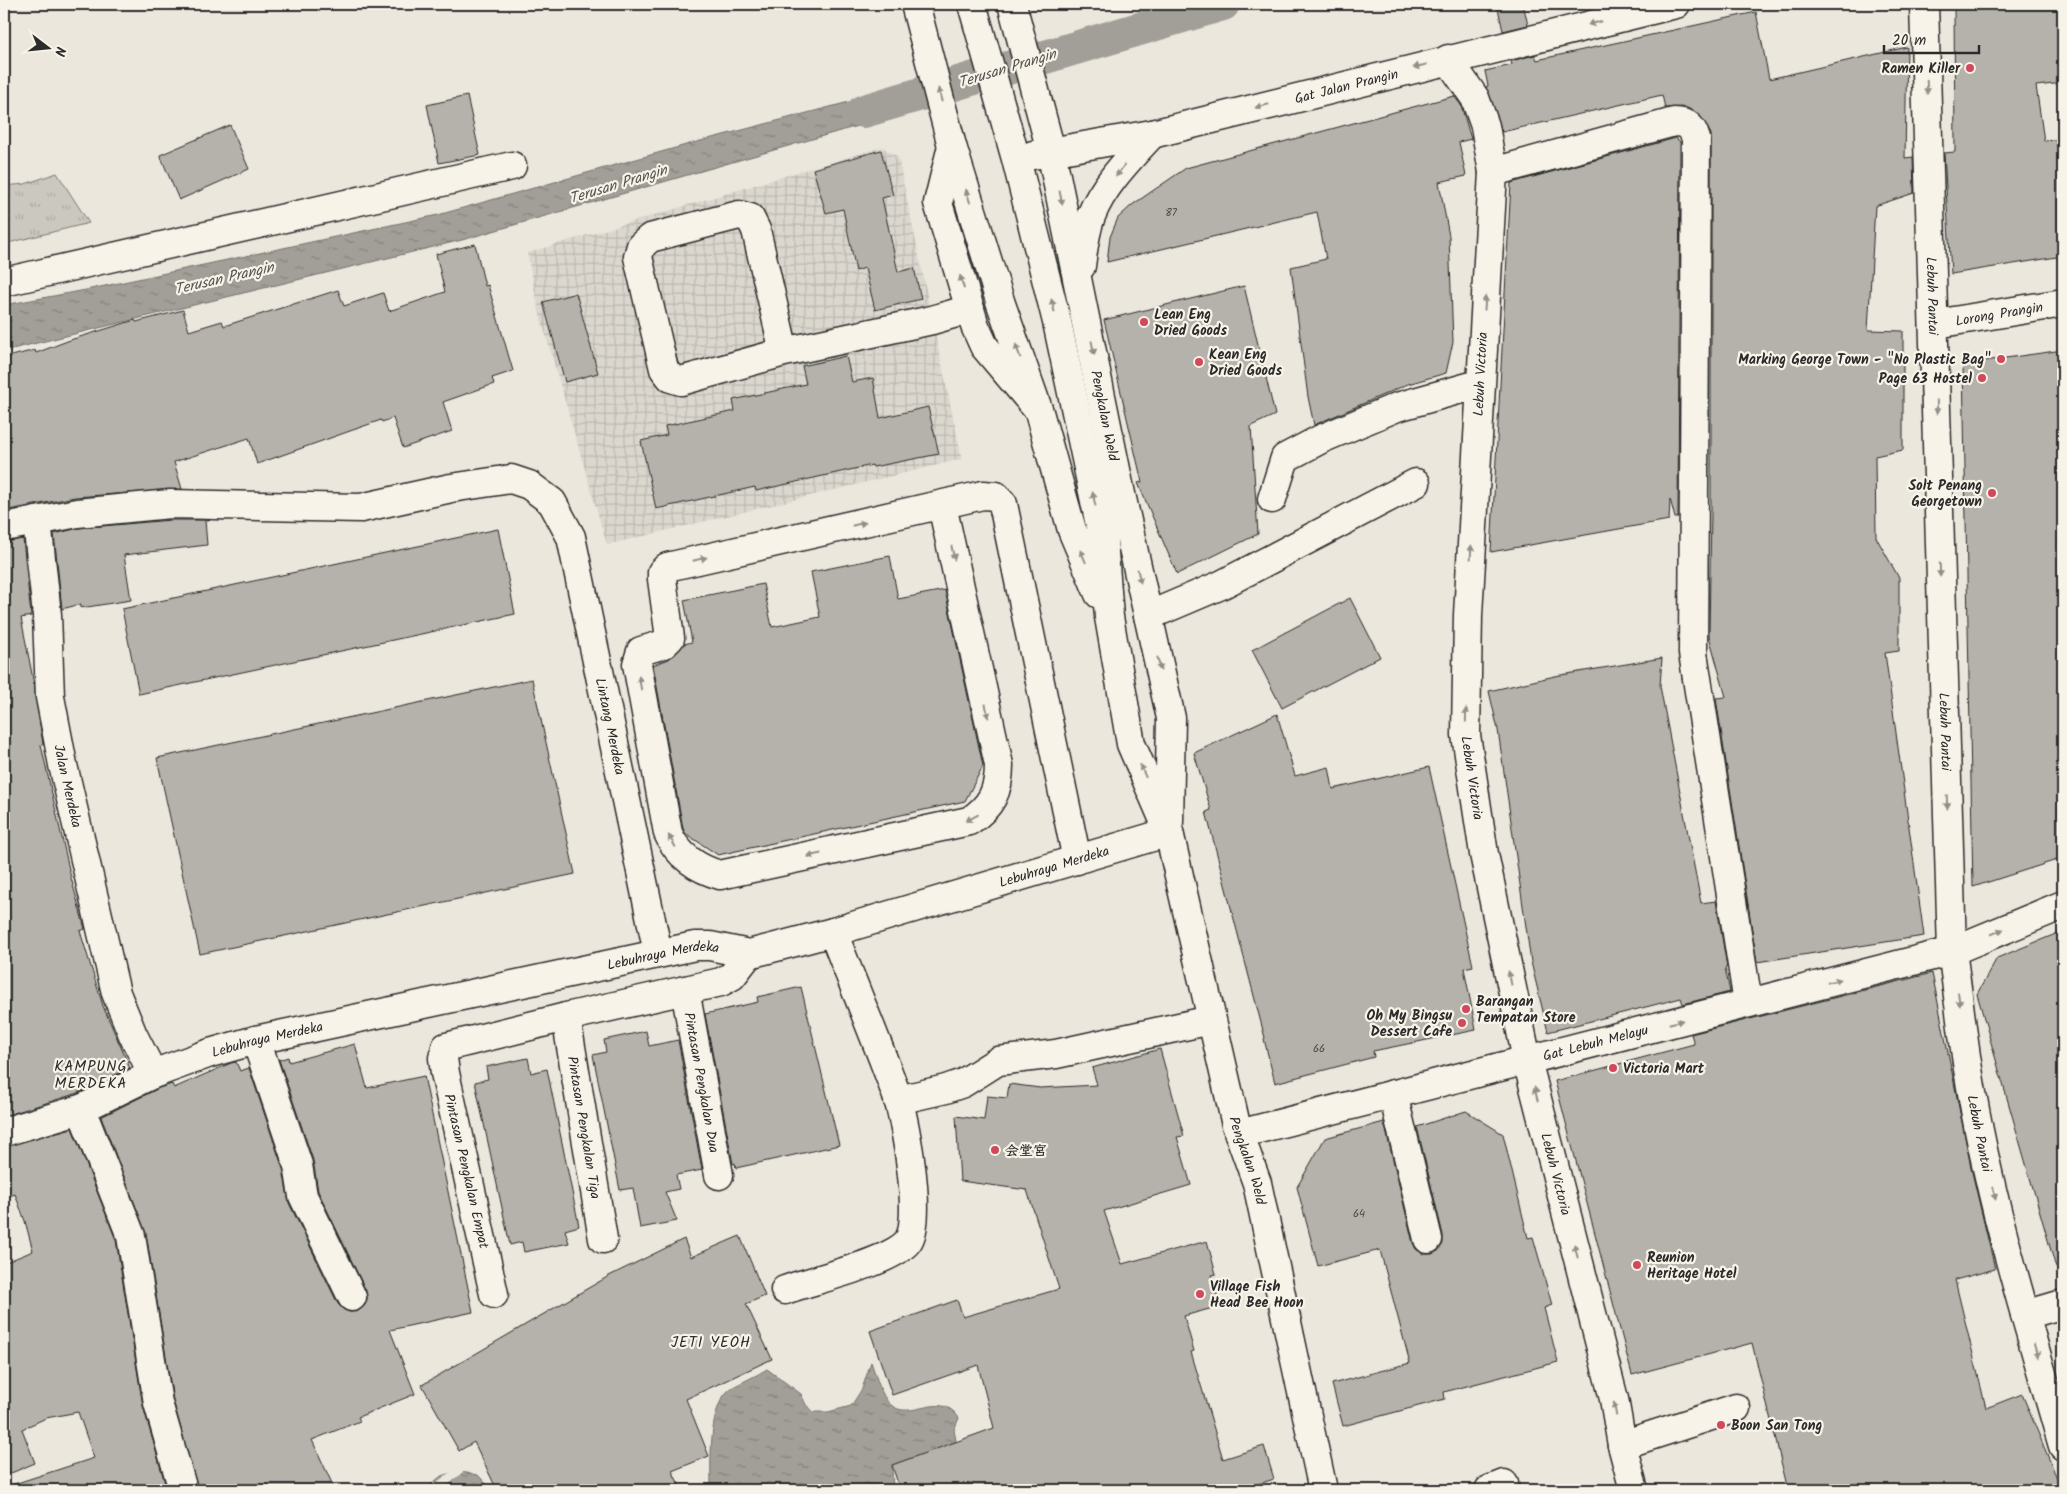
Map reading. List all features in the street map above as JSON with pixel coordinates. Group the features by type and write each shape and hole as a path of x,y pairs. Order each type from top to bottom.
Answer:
{"street":[{"name":"Pengkalan Weld","path":"915,4 951,142 1001,304 1039,412 1072,530 1109,616"},
{"name":"Pengkalan Weld","path":"972,4 1016,159 1057,322 1101,530 1109,616 1131,744 1169,832 1211,1020 1239,1134 1257,1183 1323,1490"},
{"name":"Gat Jalan Prangin","path":"1016,159 1051,151 1152,134 1448,59 1676,4"},
{"name":"Lebuh Pantai","path":"1924,4 1936,324 1941,619 1952,951 1969,1076 1987,1166 2025,1315 2063,1446"},
{"name":"Pengkalan Weld","path":"1015,14 1051,151 1171,718 1169,832"},
{"name":"Lebuh Victoria","path":"1448,59 1475,98 1485,126 1493,172 1479,384 1468,615 1466,735 1484,854 1527,1060 1614,1399 1622,1445 1634,1490"},
{"path":"1493,172 1674,122 1685,122 1693,129 1696,159 1693,653 1748,1003"},
{"path":"1078,284 1085,238 1092,215 1124,165 1152,134"},
{"path":"951,142 938,203 970,309 984,346 1039,412"},
{"path":"4,282 512,166"},
{"path":"784,352 756,230 750,218 739,215 659,235 650,238 641,246 638,257 664,369 671,378 681,381 784,352 932,320 970,309"},
{"name":"Lorong Prangin","path":"1936,324 2063,303"},
{"path":"1272,499 1285,458 1321,439 1397,407 1479,384"},
{"name":"Lintang Merdeka","path":"37,521 77,513 170,504 361,508 451,488 511,479 529,485 552,502 571,537 658,953"},
{"path":"1148,616 1221,585 1416,483"},
{"path":"942,505 998,765 999,781 993,799 984,812 969,822 726,874 709,872 681,854 672,844 668,834 637,664 641,651 664,644 670,638 662,572 667,566 983,495 996,496 1003,504 1077,860"},
{"path":"4,527 37,521"},
{"name":"Jalan Merdeka","path":"37,521 47,615 50,697 62,765 116,993 133,1035 153,1074"},
{"name":"Lebuhraya Merdeka","path":"4,1132 81,1109 153,1074 210,1053 256,1040 658,953 710,946 750,954 833,932 1169,832"},
{"name":"Gat Lebuh Melayu","path":"1239,1134 1952,951 2063,905"},
{"path":"785,1290 886,1256 907,1242 913,1230 915,1217 912,1176 898,1100 833,932"},
{"path":"566,1016 721,982 732,976 750,954"},
{"name":"Pintasan Pengkalan Dua","path":"685,990 719,1176"},
{"name":"Pintasan Pengkalan Empat","path":"494,1294 443,1058 446,1047 566,1016"},
{"name":"Pintasan Pengkalan Tiga","path":"566,1016 603,1239"},
{"path":"898,1100 946,1089 963,1082 998,1062 1056,1054 1211,1020"},
{"path":"256,1040 298,1165 303,1196 352,1297"},
{"path":"1393,1094 1428,1239"},
{"path":"81,1109 131,1236 158,1402 183,1490"},
{"path":"2025,1315 2063,1304"},
{"path":"1622,1445 1736,1408"}],"shaded area":[{"path":"882,147 898,157 962,459 607,545 539,312 527,253"}],"green space":[{"path":"57,173 89,223 4,244 4,186 25,184"}],"water":[{"path":"906,87 913,110 462,240 4,351 4,305 86,290 438,215 693,143"},
{"path":"871,1362 882,1391 891,1405 907,1410 943,1406 951,1410 959,1418 954,1430 957,1446 892,1465 893,1490 711,1490 711,1450 715,1419 725,1395 733,1387 767,1369 801,1394 806,1405 814,1412 828,1412 851,1406 862,1389"},
{"path":"455,1471 478,1475 492,1490 424,1490 440,1477"}],"pier":[{"path":"454,1469 467,1469 442,1490 427,1490"}],"building":[{"path":"1497,4 1523,4 1528,25 1503,31"},
{"path":"1954,4 2063,4 2063,83 2036,86 2044,141 2063,139 2063,256 1951,274 1944,153 1955,152"},
{"path":"1756,12 1769,79 1907,47 1905,158 1913,157 1914,193 1875,206 1868,330 1903,331 1903,450 1875,456 1876,537 1899,578 1899,651 1885,653 1924,936 1757,962 1716,698 1726,697 1709,636 1711,512 1711,134 1699,114 1685,107 1665,108 1662,95 1502,132 1486,87 1488,86 1485,71 1512,65 1511,61 1535,55 1537,60"},
{"path":"467,96 480,155 439,163 427,105"},
{"path":"1454,96 1461,105 1471,139 1459,142 1466,176 1439,182 1449,236 1453,342 1446,373 1408,384 1314,425 1308,397 1291,267 1326,259 1317,212 1107,262 1110,237 1118,218 1132,205 1186,168"},
{"path":"230,125 249,169 179,200 160,155"},
{"path":"1676,138 1680,142 1678,518 1675,518 1670,499 1669,520 1491,552 1511,183"},
{"path":"881,150 893,195 882,198 898,272 914,268 921,299 875,310 865,268 856,271 843,209 826,213 813,169"},
{"path":"475,244 485,286 488,285 513,371 492,378 494,384 443,402 452,431 403,448 393,418 382,422 381,420 257,464 249,438 174,462 182,489 75,497 4,511 4,358 35,350 36,353 70,340 135,320 136,322 183,310 189,331 222,321 224,326 338,290 344,306 383,293 389,311 445,292 436,254"},
{"path":"1244,286 1275,415 1251,426 1258,534 1177,574 1138,483 1142,482 1104,320"},
{"path":"576,293 598,373 565,382 543,302"},
{"path":"2063,350 2063,858 1973,887 1963,364"},
{"path":"846,356 852,382 873,378 880,418 928,407 939,454 873,467 872,465 756,491 755,487 656,509 641,441 667,435 665,426 735,411 733,400 806,384 802,366"},
{"path":"171,520 205,520 207,545 124,555 131,600 81,608 81,604 62,609 54,534 79,528"},
{"path":"498,529 515,614 139,694 122,609"},
{"path":"23,539 31,616 21,618 34,684 43,744 41,745 71,878 85,929 80,931 103,1006 130,1068 75,1094 4,1116 4,542"},
{"path":"890,556 898,599 945,590 983,766 965,801 718,855 685,833 683,828 653,665 669,659 684,644 692,642 684,600 763,584 772,627 820,617 811,572"},
{"path":"1350,598 1380,657 1282,708 1252,650"},
{"path":"1662,658 1660,686 1701,903 1716,901 1730,992 1683,1004 1681,998 1548,1032 1531,962 1498,730 1489,691 1555,676"},
{"path":"532,679 575,874 200,954 157,758"},
{"path":"1277,714 1295,776 1329,767 1333,789 1429,767 1473,966 1464,968 1476,1030 1373,1051 1374,1057 1275,1083 1206,812 1211,810 1194,753"},
{"path":"2063,931 2063,1267 2056,1268 1977,994 1997,958"},
{"path":"1932,973 1972,1172 1995,1269 1955,1280 1986,1408 2022,1394 2062,1490 1788,1490 1752,1343 1632,1375 1555,1081 1694,1044 1691,1034"},
{"path":"801,987 839,1145 736,1168 735,1163 733,1164 705,1014 758,1002 757,997"},
{"path":"646,1031 649,1046 678,1040 702,1170 676,1175 679,1189 665,1192 677,1221 640,1228 633,1188 620,1190 593,1055 606,1052 604,1040"},
{"path":"355,1044 367,1088 424,1076 473,1312 390,1330 415,1394 358,1417 360,1421 312,1440 335,1490 198,1490 173,1400 146,1233 101,1117 159,1088 172,1084 174,1088 231,1063 236,1062 240,1071 249,1068 283,1169 289,1203 338,1304 344,1310 350,1312 358,1311 365,1305 367,1299 366,1291 318,1191 313,1160 279,1060 288,1057 289,1062"},
{"path":"1160,1049 1184,1136 1177,1137 1191,1185 1104,1211 1122,1264 1207,1241 1216,1274 1212,1275 1220,1306 1184,1316 1194,1351 1191,1352 1223,1459 1264,1446 1274,1479 1240,1490 900,1490 892,1465 994,1428 978,1365 892,1395 870,1331 957,1300 963,1317 1059,1289 1027,1190 960,1181 956,1116 984,1120 987,1096 1007,1098 1009,1084 1040,1088 1097,1085 1092,1068"},
{"path":"528,1058 531,1073 547,1069 579,1226 565,1230 569,1243 524,1252 522,1242 510,1245 475,1082 488,1079 486,1067"},
{"path":"1466,1111 1503,1134 1528,1238 1533,1237 1552,1305 1544,1308 1558,1362 1444,1392 1445,1399 1343,1426 1332,1384 1410,1363 1380,1250 1318,1266 1297,1187 1325,1138 1384,1122 1413,1243 1416,1249 1423,1254 1432,1254 1438,1251 1443,1244 1443,1235 1417,1127"},
{"path":"72,1128 116,1240 143,1406 167,1490 12,1490 11,1485 94,1458 78,1412 46,1418 22,1429 35,1463 4,1476 4,1263 33,1251 15,1194 4,1198 4,1147"},
{"path":"740,1236 765,1296 746,1304 772,1359 686,1399 709,1456 672,1471 682,1490 497,1490 474,1442 459,1451 422,1385 609,1276 684,1239 691,1257"}],"waterway":[{"name":"Terusan Prangin","path":"864,111 1223,4"}],"place":[{"name":"Ramen Killer","path":"1970,68"},
{"name":"Lean Eng Dried Goods","path":"1144,322"},
{"name":"Marking George Town - \"No Plastic Bag\"","path":"2001,359"},
{"name":"Kean Eng Dried Goods","path":"1199,362"},
{"name":"Page 63 Hostel","path":"1982,378"},
{"name":"Solt Penang Georgetown","path":"1992,493"},
{"name":"Barangan Tempatan Store","path":"1466,1009"},
{"name":"Oh My Bingsu Dessert Cafe","path":"1462,1023"},
{"name":"Victoria Mart","path":"1613,1068"},
{"name":"会堂宫","path":"995,1150"},
{"name":"Reunion Heritage Hotel","path":"1637,1265"},
{"name":"Village Fish Head Bee Hoon","path":"1200,1294"},
{"name":"Boon San Tong","path":"1721,1425"}],"district":[{"name":"KAMPUNG MERDEKA","path":"91,1074"},
{"name":"JETI YEOH","path":"711,1342"}]}
